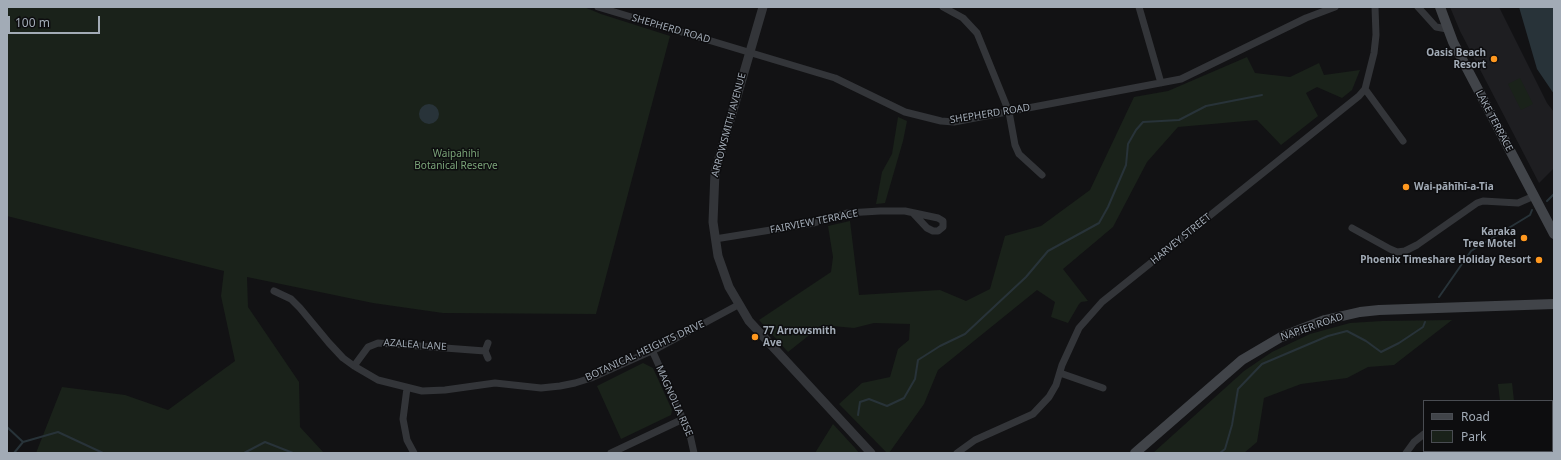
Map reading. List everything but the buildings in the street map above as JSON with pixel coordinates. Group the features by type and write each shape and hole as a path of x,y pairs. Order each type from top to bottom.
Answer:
{"main road":[{"name":"LAKE TERRACE","path":"1440,7 1447,29 1554,234"},
{"name":"NAPIER ROAD","path":"1135,453 1242,360 1281,337 1314,324 1343,315 1379,310 1554,304"}],"street":[{"name":"SHEPHERD ROAD","path":"598,7 835,78 854,86 888,105 930,119 954,122 1161,83 1190,75 1306,18 1335,7"},
{"name":"ARROWSMITH AVENUE","path":"763,7 715,172 712,209 715,239 723,274 738,305 761,335 871,453"},
{"path":"1139,7 1161,83"},
{"path":"1375,7 1376,44 1365,89 1403,141"},
{"path":"1418,7 1436,27 1447,29"},
{"path":"947,8 963,18 977,33 1009,112 1018,154 1042,175"},
{"name":"HARVEY STREET","path":"957,453 975,440 1033,414 1049,397 1079,328 1102,302 1359,96 1365,89"},
{"path":"1352,228 1390,249 1398,252 1405,251 1417,245 1477,203 1483,201 1518,203 1534,196"},
{"name":"FAIRVIEW TERRACE","path":"715,239 814,222 847,214 905,211 913,213"},
{"name":"BOTANICAL HEIGHTS DRIVE","path":"274,291 291,299 329,343 354,366 378,380 422,391 445,390 495,383 541,388 560,386 591,378 697,328 738,305"},
{"name":"AZALEA LANE","path":"354,366 368,348 378,343 485,351"},
{"path":"488,343 485,351 488,358"},
{"name":"MAGNOLIA RISE","path":"652,350 690,435 694,453"},
{"path":"1060,373 1103,388"},
{"path":"407,388 403,419 407,440 414,453"},
{"path":"611,453 683,420"},
{"path":"1406,453 1414,442 1423,435"}],"shaded area":[{"path":"1450,7 1499,7 1547,103 1554,112 1554,168 1539,183 1460,31"},
{"path":"1519,7 1554,7 1554,94 1537,69"},
{"path":"429,104 436,107 439,114 436,121 429,124 422,121 419,114 422,107"}],"green space":[{"name":"Waipahihi Botanical Reserve","path":"7,7 584,7 601,14 670,36 596,314 443,313 373,303 247,277 248,307 299,382 300,427 324,453 36,453 62,387 125,395 168,410 235,361 221,296 224,271 7,216"},
{"path":"1247,57 1255,73 1290,77 1319,63 1324,75 1360,70 1352,90 1342,98 1317,87 1306,93 1318,116 1281,145 1257,120 1178,127 1147,162 1113,227 1063,269 1088,301 1081,302 1079,304 1068,323 1051,317 1055,302 1037,290 938,370 924,404 889,453 887,453 839,404 862,383 890,377 898,349 909,340 910,324 874,323 854,328 822,325 788,352 759,320 831,272 833,257 828,226 850,221 859,295 940,290 966,301 990,289 1005,236 1041,226 1090,190 1134,97 1168,91"},
{"path":"1520,78 1533,104 1521,110 1508,84"},
{"path":"898,117 907,121 903,141 885,203 876,204 882,172 892,154"},
{"path":"1452,320 1394,365 1368,367 1347,378 1301,384 1264,398 1257,442 1244,453 1153,453 1244,371 1272,352 1310,334 1350,323"},
{"path":"643,363 653,368 672,410 671,415 621,439 597,386"},
{"path":"1512,383 1514,400 1500,400 1498,384"},
{"path":"833,424 855,448 859,453 815,453"}],"waterway":[{"path":"858,415 860,402 869,399 887,406 904,398 915,379 918,360 940,346 965,334 1026,277 1048,251 1099,223 1108,207 1126,165 1128,144 1136,130 1143,122 1179,120 1206,106 1262,95"},
{"path":"1547,201 1554,194"},
{"path":"1439,297 1471,251 1530,215 1532,210"},
{"path":"1220,453 1225,449 1232,425 1238,389 1262,364 1328,336 1347,331 1366,341 1381,352 1399,343 1423,327 1425,322"},
{"path":"7,427 23,442"},
{"path":"14,453 23,442 58,432 103,453"},
{"path":"244,453 265,442 293,453"}],"place":[{"name":"Oasis Beach Resort","path":"1494,59"},
{"name":"Wai-pāhīhī-a-Tia","path":"1406,187"},
{"name":"Karaka Tree Motel","path":"1524,238"},
{"name":"Phoenix Timeshare Holiday Resort","path":"1539,260"},
{"name":"77 Arrowsmith Ave","path":"755,337"}]}
